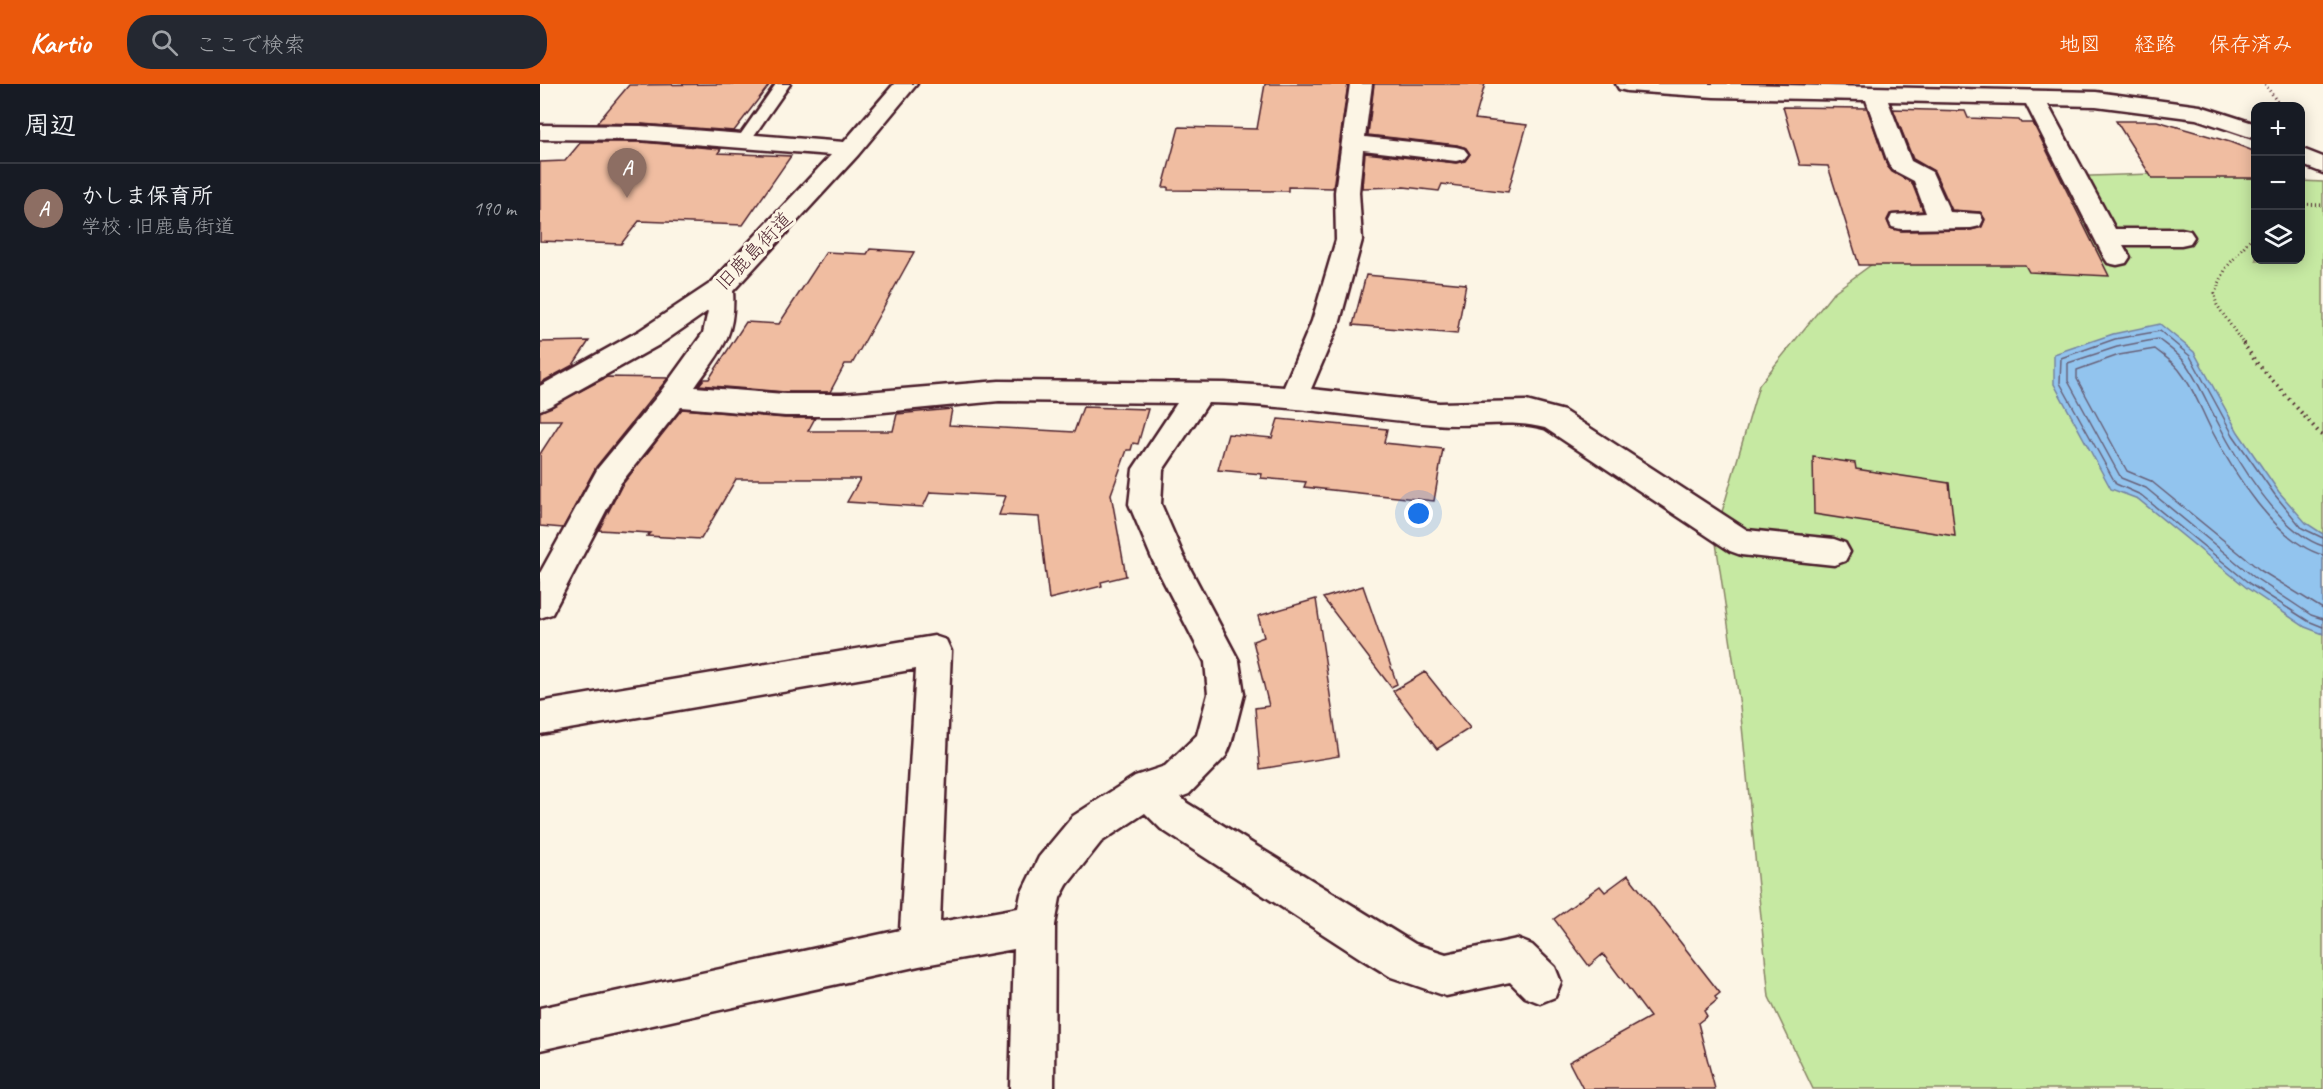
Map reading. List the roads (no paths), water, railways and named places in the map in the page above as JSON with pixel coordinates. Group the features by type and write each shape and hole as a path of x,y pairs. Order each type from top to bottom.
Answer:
{"street":[{"name":"旧鹿島街道","path":"540,399 649,338 720,289 850,150 906,84"},
{"path":"1293,398 1326,321 1349,240 1347,192 1361,84"},
{"path":"1627,84 1714,90 1860,90 2096,99 2200,113 2251,130"},
{"path":"1860,90 1901,165 1924,177 1941,220"},
{"path":"2033,97 2112,247 2181,237"},
{"path":"540,132 641,133 850,150"},
{"path":"1352,142 1456,154"},
{"path":"2303,156 2323,166"},
{"path":"1901,221 1971,220"},
{"path":"540,604 609,476 673,396 716,335 721,311 720,289"},
{"path":"673,396 785,405 842,405 999,391 1200,393 1293,398 1439,414 1526,412 1554,419 1741,542 1834,552"},
{"path":"1032,1089 1035,925 1041,894 1053,872 1087,829 1148,789 1176,781 1213,744 1226,694 1222,660 1169,561 1145,504 1148,470 1171,432 1200,393"},
{"path":"540,566 555,551 576,540"},
{"path":"540,718 934,651 919,946"},
{"path":"1148,789 1174,816 1374,945 1406,962 1446,975 1517,960 1540,982"},
{"path":"540,1029 919,946 1035,925"}],"lane":[{"path":"743,141 783,84"}],"water":[{"path":"2160,324 2194,352 2238,432 2279,492 2306,523 2323,534 2323,634 2305,627 2247,588 2138,499 2111,489 2054,384 2054,354 2113,334"}],"place":[{"name":"かしま保育所","path":"627,198"}]}
